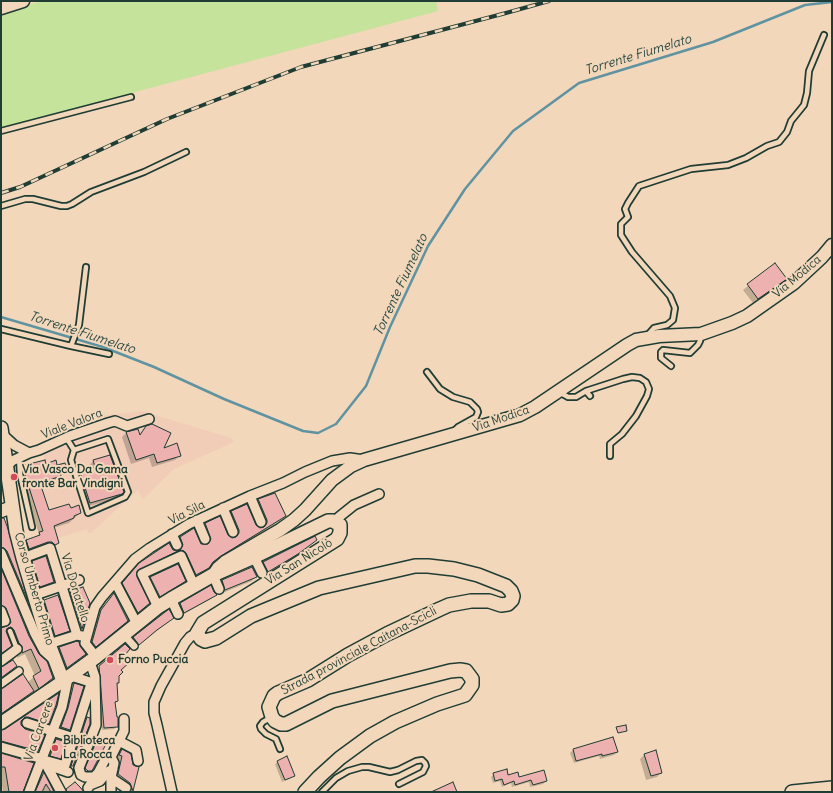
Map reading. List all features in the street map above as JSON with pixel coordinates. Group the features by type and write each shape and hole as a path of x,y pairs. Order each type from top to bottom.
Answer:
{"main road":[{"name":"Corso Umberto Primo","path":"2,431 8,460 7,509 49,644 56,663 67,678"},
{"name":"Via San Nicolò","path":"67,678 93,660 158,607 194,585 328,521 337,522 340,525 341,529 337,538 206,621 200,626 197,633 200,639 205,641 210,640 251,616 318,588 415,566"},
{"name":"Strada provinciale Caitana-Scicli","path":"272,717 269,707 270,702 278,693 308,680 348,655 387,634 450,605 461,602 481,600 501,605 508,604 512,600 513,596 511,591 506,586 493,580 454,569 415,566"},
{"path":"272,717 276,722 286,724 332,701 450,671 466,671 472,679 472,685 465,695 437,704 395,722 370,736 340,758 305,792"},
{"path":"792,792 832,788"}],"street":[{"path":"1,8 23,1"},
{"name":"Via Modica","path":"213,576 218,568 225,562 280,530 294,520 332,480 342,472 364,460 520,415 559,392 636,340 646,337 701,334 732,323 747,316 794,283 822,257 832,245"},
{"name":"Viale Valora","path":"8,460 28,452 39,450 65,438 116,421 127,426 149,419"},
{"path":"2,431 14,445 28,452"},
{"name":"Via Sila","path":"87,638 95,607 115,582 135,560 172,534 223,508 332,461 350,458 364,460"},
{"path":"337,522 339,518 354,505 379,494"},
{"path":"250,496 261,522"},
{"path":"223,508 233,532"},
{"path":"197,520 206,539"},
{"path":"172,534 177,545"},
{"name":"Via Donatello","path":"23,558 50,548 77,635"},
{"path":"1,553 35,634 44,651 56,663"},
{"path":"158,607 142,574 181,556 194,585"},
{"path":"254,557 262,573"},
{"path":"213,576 219,589"},
{"path":"35,595 79,580"},
{"path":"115,582 137,624"},
{"path":"171,599 178,614"},
{"path":"1,611 3,622"},
{"path":"172,792 154,713 154,702 160,686 185,643 190,637 197,633"},
{"path":"49,644 77,635 87,638 85,643 93,660 96,721 79,768 81,775 85,777 94,777 98,773 106,758 111,757 124,731 124,719"},
{"path":"124,635 134,646"},
{"path":"1,660 17,649"},
{"path":"1,684 19,671"},
{"path":"1,723 67,678 90,682 91,684 74,738 67,768 1,747"},
{"name":"Via Carcere","path":"29,792 44,761 53,731 65,708 67,678"},
{"path":"84,713 96,721"},
{"path":"27,723 74,738"},
{"path":"119,741 136,750 138,761"},
{"path":"111,757 114,762 111,792"},
{"path":"44,761 60,792"},
{"path":"88,788 90,785 100,781 107,772 112,773 126,788"}],"lane":[{"path":"646,337 654,328 667,325 673,320 675,308 670,296 632,252 621,235 621,224 628,217 625,209 628,203 639,186 691,169 728,165 746,158 767,146 779,142 787,132 791,121 804,105 807,93 809,71 824,35"},
{"path":"1,131 131,97"},
{"path":"1,206 25,199 33,199 61,206 67,206 91,192 144,172 186,152"},
{"path":"71,346 79,325 86,267"},
{"path":"1,329 109,354"},
{"path":"671,366 661,358 661,352 663,350 690,353 698,345 701,334"},
{"path":"428,372 440,389 470,402 477,409 478,412 476,417 458,427 451,436"},
{"path":"559,392 568,397 576,397 586,391 632,377 640,378 646,382 649,389 647,396 636,416 622,434 610,444 610,456"},
{"path":"586,391 590,396"},
{"path":"65,438 70,442 74,450 71,460 88,513 125,497 128,492 108,438 74,450"},
{"path":"8,460 20,474 32,527"},
{"path":"10,631 17,649"},
{"path":"272,717 263,722 260,726 266,734 276,739 280,749"},
{"path":"322,792 336,778 348,771 362,767 369,767 390,772 398,770 416,761 422,760 426,763 423,772 399,784"}],"shaded area":[{"path":"142,411 231,438 234,442 174,469 143,499 138,490 91,533 88,533 87,529 58,538 59,543 26,553 25,540 40,535 39,532 43,531 25,475 28,474 25,465 45,460 43,452 60,446 67,446 71,439 107,428 109,426 107,420 103,419 101,416"}],"green space":[{"path":"42,1 436,1 438,11 1,128 1,13"}],"building":[{"path":"775,263 787,279 758,299 747,284"},
{"path":"152,424 171,433 164,448 177,443 181,456 157,463 154,454 136,460 126,432 138,429 140,435 146,426"},
{"path":"110,455 124,492 122,494 90,503 80,472 95,467 93,460"},
{"path":"45,460 46,464 56,460 57,465 65,463 68,471 60,473 61,476 40,483 49,510 69,504 71,508 79,505 81,513 74,516 74,518 54,526 59,543 55,545 52,542 48,542 29,549 26,540 40,535 39,532 43,531 25,475 28,474 25,465"},
{"path":"275,493 286,516 221,556 213,562 209,568 196,575 186,553 180,550 183,545 180,537 194,528 201,544 208,544 211,539 205,523 220,516 228,535 232,538 236,537 239,530 231,511 247,504 256,525 260,528 264,527 267,520 258,499"},
{"path":"1,518 4,518 8,529 28,601 7,551 1,547"},
{"path":"315,536 317,540 298,554 268,572 263,562"},
{"path":"169,543 173,550 178,551 137,571 137,577 150,603 138,613 122,583 139,563"},
{"path":"46,556 54,582 40,587 32,561"},
{"path":"178,564 186,581 160,597 150,577"},
{"path":"252,567 257,577 225,590 222,580"},
{"path":"1,568 29,636 39,654 47,661 53,678 39,689 33,676 41,671 31,649 22,653 22,646 11,627 6,631 12,646 1,654 1,628 9,625 11,622 6,608 1,605"},
{"path":"211,585 217,595 184,613 180,603"},
{"path":"83,587 90,603 82,629 70,591"},
{"path":"114,593 128,621 96,647 92,642 101,610"},
{"path":"58,595 70,631 55,636 44,600"},
{"path":"169,609 174,618 139,645 133,637"},
{"path":"77,641 86,654 67,668 59,647"},
{"path":"125,644 130,649 124,656 130,662 121,670 123,672 119,676 119,683 117,683 118,701 115,702 118,727 104,728 99,666"},
{"path":"13,660 17,666 1,678 1,667"},
{"path":"23,674 34,691 1,714 1,689"},
{"path":"74,683 84,686 70,730 61,727 68,708"},
{"path":"59,693 49,724 28,717 25,717 21,721 21,725 25,729 45,735 38,751 1,741 1,730 5,729"},
{"path":"87,717 90,718 90,724 73,766 71,766"},
{"path":"626,725 627,731 618,733 616,727"},
{"path":"613,737 618,752 602,756 602,754 576,761 573,749"},
{"path":"56,739 66,742 61,759 50,756"},
{"path":"97,740 103,742 105,746 92,771 88,771 85,768"},
{"path":"122,749 131,754 133,765 139,767 133,791 130,783 118,774 122,756 119,755"},
{"path":"656,750 662,773 651,776 644,754"},
{"path":"1,753 34,763 23,792 9,792 5,767 1,767"},
{"path":"287,756 295,776 285,780 277,761"},
{"path":"507,769 508,775 518,772 519,777 544,770 547,781 533,785 531,780 515,785 514,781 504,785 502,779 495,781 493,773"},
{"path":"44,772 54,792 51,792 46,784 42,792 35,792"},
{"path":"75,782 84,792 67,792 66,789"},
{"path":"453,782 457,792 431,792"}],"waterway":[{"name":"Torrente Fiumelato","path":"1,317 103,347 154,367 224,399 303,431 318,433 336,424 366,386 390,327 428,246 465,189 513,131 579,83 713,42 805,5 832,2"}],"railway":[{"path":"1,193 20,187 167,119 301,67 549,1"}],"place":[{"name":"Via Vasco Da Gama fronte Bar Vindigni","path":"14,477"},
{"name":"Forno Puccia","path":"110,660"},
{"name":"Biblioteca La Rocca","path":"55,748"}]}
